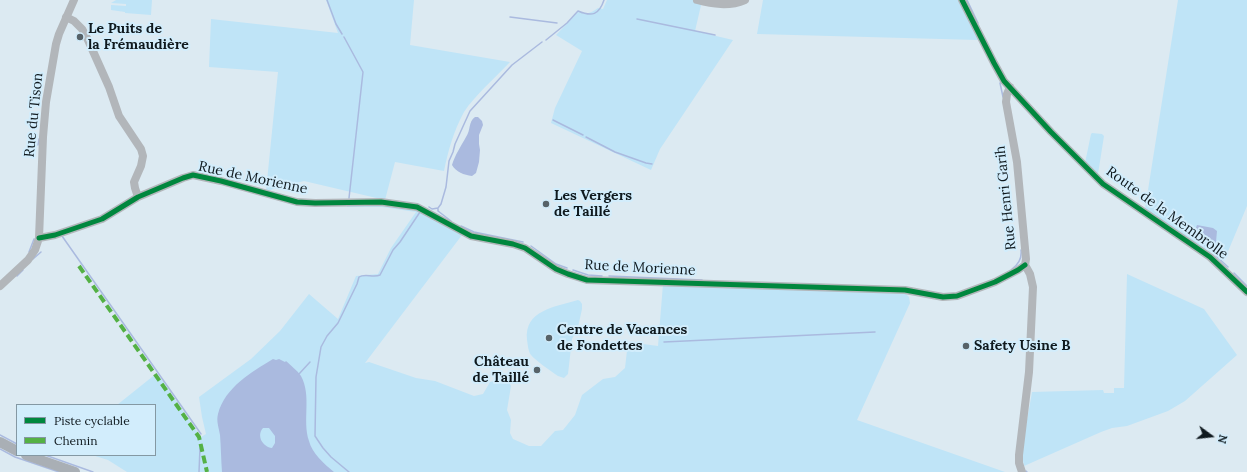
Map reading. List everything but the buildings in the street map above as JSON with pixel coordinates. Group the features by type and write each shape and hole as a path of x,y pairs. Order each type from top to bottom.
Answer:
{"main road":[{"path":"0,442 16,450"},
{"path":"29,456 75,472"}],"street":[{"name":"Rue du Tison","path":"39,238 46,102 56,44 74,0"},
{"path":"697,0 718,4 734,4 745,0"},
{"name":"Route de la Membrolle","path":"962,0 1004,81 1051,132 1097,178 1123,199 1210,257 1247,292"},
{"path":"66,17 74,21 82,29 109,87 119,116 141,149 143,156 141,166 134,182 138,197"},
{"name":"Rue Henri Garih","path":"1010,87 1006,102 1017,162 1026,259 1025,265 1030,274 1033,287 1029,372 1019,455 1019,463 1022,472"},
{"name":"Rue de Morienne","path":"39,238 102,219 138,197 193,175 221,181 296,202 381,202 417,207 471,236 513,244 525,248 556,269 587,280 905,290 943,297 951,297 988,285 1025,265"},
{"path":"0,286 28,260 35,250 39,238"}],"shaded area":[{"path":"116,0 152,0 151,15 125,13 111,10 111,5 126,6 126,4 111,3"},
{"path":"326,0 414,0 410,45 510,62 464,112 457,126 447,156 444,171 395,162 385,200 304,181 266,191 278,72 209,67 211,19 338,33"},
{"path":"607,0 745,0 702,1 695,31 733,40 660,149 651,170 551,123 555,108 582,51 556,35 578,12 586,13 598,8 603,9"},
{"path":"763,0 958,0 978,40 757,34"},
{"path":"1178,0 1247,0 1247,206 1224,261 1221,257 1220,259 1145,209"},
{"path":"475,117 478,117 482,121 483,125 479,135 479,162 476,173 472,176 460,173 452,165 456,154 468,134 471,121"},
{"path":"1092,133 1102,134 1104,136 1098,174 1085,163"},
{"path":"382,206 417,211 462,235 365,363 369,362 416,378 435,381 474,396 483,394 490,382 506,377 511,386 507,410 511,420 510,433 513,439 529,446 541,446 555,431 563,430 575,415 582,395 603,379 615,377 625,368 628,342 658,346 663,284 905,293 909,297 910,303 857,420 1005,472 127,472 108,460 95,456 156,456 156,404 118,404 157,373 201,437 206,434 199,397 251,359 280,331 309,294 338,319 356,276 378,274 391,248 416,212 382,207 347,207"},
{"path":"1197,225 1213,228 1217,231 1215,253 1199,242 1195,235"},
{"path":"1127,274 1204,309 1237,355 1185,401 1168,411 1127,426 1112,428 1101,432 1024,466 1023,449 1025,429 1032,392 1103,390 1104,393 1114,393 1114,388 1124,388"},
{"path":"578,300 582,304 582,309 578,327 572,339 568,374 564,378 558,376 531,355 527,340 527,330 530,322 543,311"},
{"path":"273,359 286,361 301,376 306,392 306,425 311,445 319,458 334,472 222,472 220,435 217,419 222,404 240,381","holes":["263,428 269,428 275,436 275,443 272,448 266,446 260,438"]}],"waterway":[{"path":"327,0 336,24 342,34"},
{"path":"546,40 567,23 578,11 587,14 597,12 604,0"},
{"path":"967,0 978,23"},
{"path":"510,17 557,23"},
{"path":"637,19 715,35"},
{"path":"344,37 363,72 349,198"},
{"path":"429,207 432,209 438,208 441,204 446,187 449,161 470,111 512,65 542,42"},
{"path":"1000,83 1003,97"},
{"path":"553,120 583,135"},
{"path":"586,137 615,152 652,164"},
{"path":"38,145 39,139"},
{"path":"438,209 438,211 451,221"},
{"path":"349,472 331,457 315,436 316,377 321,347 327,336 338,323 359,277 364,275 380,275 393,250 420,212"},
{"path":"461,226 474,232 523,242"},
{"path":"62,236 201,434"},
{"path":"29,252 34,239"},
{"path":"531,246 556,264 567,268"},
{"path":"1012,269 1020,261 1021,250"},
{"path":"1213,250 1214,254 1228,267"},
{"path":"33,259 41,252"},
{"path":"17,276 23,270"},
{"path":"573,270 588,275 602,276"},
{"path":"1234,273 1247,286"},
{"path":"609,276 702,280"},
{"path":"664,342 875,332"},
{"path":"299,374 310,362"},
{"path":"0,435 16,443"},
{"path":"199,472 200,448"},
{"path":"0,449 15,457 59,472"},
{"path":"48,456 93,472"}],"marked path":[{"path":"79,266 199,437 207,472"}],"cycle path":[{"path":"962,0 1004,81 1051,132 1103,184 1210,257 1247,292"},
{"path":"39,238 55,235 102,219 138,197 193,175 221,181 297,202 381,202 417,207 471,236 513,244 525,248 556,269 587,280 905,290 943,297 957,296 995,282 1025,265"}],"place":[{"name":"Le Puits de la Frémaudière","path":"80,37"},
{"name":"Les Vergers de Taillé","path":"546,204"},
{"name":"Centre de Vacances de Fondettes","path":"549,338"},
{"name":"Safety Usine B","path":"966,346"},
{"name":"Château de Taillé","path":"537,370"}]}
